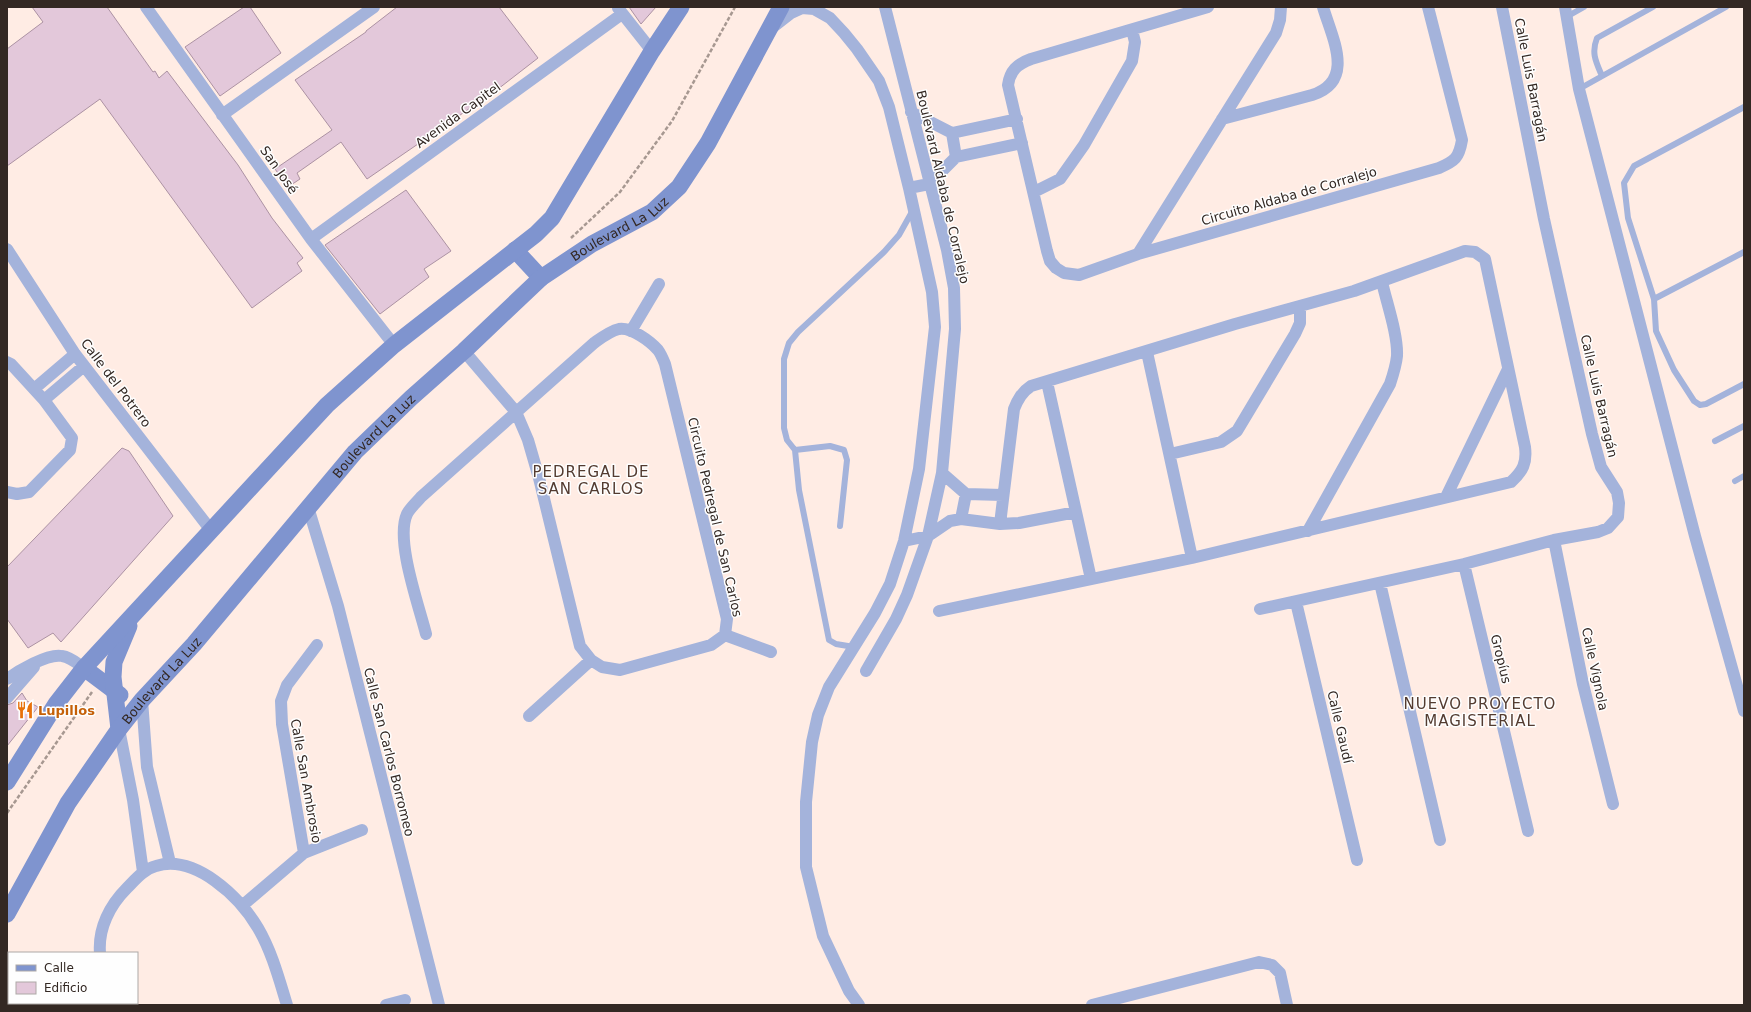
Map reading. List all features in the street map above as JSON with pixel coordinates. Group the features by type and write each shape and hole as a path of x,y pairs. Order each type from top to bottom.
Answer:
{"main road":[{"path":"7,782 56,704 84,668 210,529 327,405 394,345 536,234 552,218 652,51 681,7"},
{"name":"Boulevard La Luz","path":"7,914 68,803 119,729 142,700 194,644 355,452 541,278 592,244 652,212 679,187 708,143 781,7"},
{"path":"515,250 541,278"},
{"path":"119,729 113,677 114,662 121,643 138,608"},
{"path":"84,668 128,700 142,700"}],"street":[{"name":"San José","path":"146,7 311,239 394,345"},
{"path":"222,115 374,7"},
{"name":"Boulevard Aldaba de Corralejo","path":"866,671 896,619 928,536 942,473 955,329 954,288 947,250 885,7"},
{"name":"Circuito Aldaba de Corralejo","path":"1208,7 1021,62 1013,70 1008,85 1047,251 1050,261 1056,268 1064,273 1079,275 1138,254 1439,168 1456,159 1462,140 1428,7"},
{"path":"1138,254 1276,33 1280,20 1281,7"},
{"path":"1222,119 1312,95 1329,87 1337,73 1338,57 1323,7"},
{"name":"Calle Luis Barragán","path":"1260,608 1296,602 1464,564 1554,540 1598,532 1608,528 1618,517 1620,503 1617,492 1601,467 1592,434 1544,219 1502,7"},
{"path":"769,30 791,13 802,8 831,13 879,81 889,107 914,209 932,292 936,327 919,469 904,541 890,584 875,613 829,687 818,715 812,742 806,802 806,867 823,936 849,991 858,1005"},
{"path":"620,10 652,51"},
{"name":"Avenida Capitel","path":"311,239 620,10"},
{"path":"1566,11 1579,89 1695,536 1744,711"},
{"path":"1034,192 1060,179 1084,145 1132,61 1135,42 1132,30"},
{"path":"911,112 952,133 1016,119"},
{"path":"952,133 956,157"},
{"path":"909,188 930,184 956,157 1022,143"},
{"name":"Calle del Potrero","path":"7,249 75,354 210,529"},
{"path":"938,611 1192,558 1511,482 1524,468 1527,458 1485,259 1475,252 1465,251 1382,282 1235,324 1025,390 1014,409 1000,524"},
{"path":"1308,531 1390,384 1395,369 1397,356 1396,343 1382,282"},
{"path":"426,634 405,553 403,528 408,513 421,497 594,343 608,334 620,329 631,331 659,284"},
{"path":"1170,454 1221,442 1237,431 1295,334 1300,323 1300,306"},
{"name":"Circuito Pedregal de San Carlos","path":"464,351 516,412 528,440 539,478 580,646 591,660 602,667 620,670 711,645 725,635 727,619 665,364 657,350 641,336 631,331"},
{"path":"1148,352 1192,558"},
{"path":"34,389 75,354"},
{"path":"7,362 44,400 72,438 72,447 29,492 17,494 7,492"},
{"path":"44,400 84,366"},
{"path":"1446,497 1508,369"},
{"path":"1047,382 1091,579"},
{"path":"942,473 966,494 1003,495"},
{"path":"961,519 966,494"},
{"name":"Calle San Carlos Borromeo","path":"308,507 315,523 338,606 439,1005"},
{"path":"904,541 928,536 950,521 961,519 1000,524 1019,523 1076,512"},
{"name":"Calle Vignola","path":"1554,540 1583,684 1613,804"},
{"name":"Gropíus","path":"1464,564 1528,831"},
{"path":"1380,583 1440,840"},
{"name":"Calle Gaudí","path":"1296,602 1357,860"},
{"path":"725,635 771,652"},
{"name":"Calle San Ambrosio","path":"243,905 304,853 280,706 282,694 287,685 317,645"},
{"path":"7,679 40,660 61,655 74,660 84,668"},
{"path":"7,698 40,660"},
{"path":"529,716 591,660"},
{"path":"142,700 147,767 170,863"},
{"path":"119,729 143,872"},
{"path":"127,773 147,767"},
{"path":"304,853 362,830"},
{"path":"100,952 102,925 108,913 119,896 143,872 155,866 170,863 190,868 229,891 243,905 258,928 272,958 287,1005"},
{"path":"1092,1005 1259,962 1272,965 1280,973 1287,1005"},
{"path":"386,1005 405,1000"}],"lane":[{"path":"1566,11 1584,7"},
{"path":"1602,76 1594,57 1594,46 1597,38 1652,7"},
{"path":"1579,89 1726,7"},
{"path":"1744,107 1634,166 1624,183 1628,218 1654,299 1656,331 1674,370 1694,400 1700,405 1706,404 1744,384"},
{"path":"854,647 836,644 829,640 799,490 795,450 787,440 784,428 784,359 789,344 798,332 884,252 899,235 914,209"},
{"path":"1654,299 1744,252"},
{"path":"1715,441 1744,426"},
{"path":"795,450 830,446 844,450 847,460 840,526"},
{"path":"1735,481 1744,476"}],"path":[{"path":"570,240 620,192 672,120 735,7"},
{"path":"7,813 100,681"}],"building":[{"path":"32,7 107,7 153,72 155,71 159,78 167,71 238,165 272,218 303,258 297,263 302,271 252,308 100,99 7,166 7,49 43,22"},
{"path":"244,7 250,7 281,53 220,96 185,47"},
{"path":"397,7 499,7 538,58 498,89 367,179 341,142 297,173 300,179 288,187 275,169 332,130 295,80 366,32"},
{"path":"629,7 656,7 641,24"},
{"path":"406,190 451,251 424,269 429,277 380,314 325,245"},
{"path":"122,448 129,451 173,516 61,642 53,633 28,648 7,619 7,567"},
{"path":"22,693 27,701 38,707 7,746 7,705 13,703"}],"place":[{"name":"Lupillos","path":"25,710"}],"district":[{"name":"PEDREGAL DE SAN CARLOS","path":"591,480"},
{"name":"NUEVO PROYECTO MAGISTERIAL","path":"1480,712"}]}
